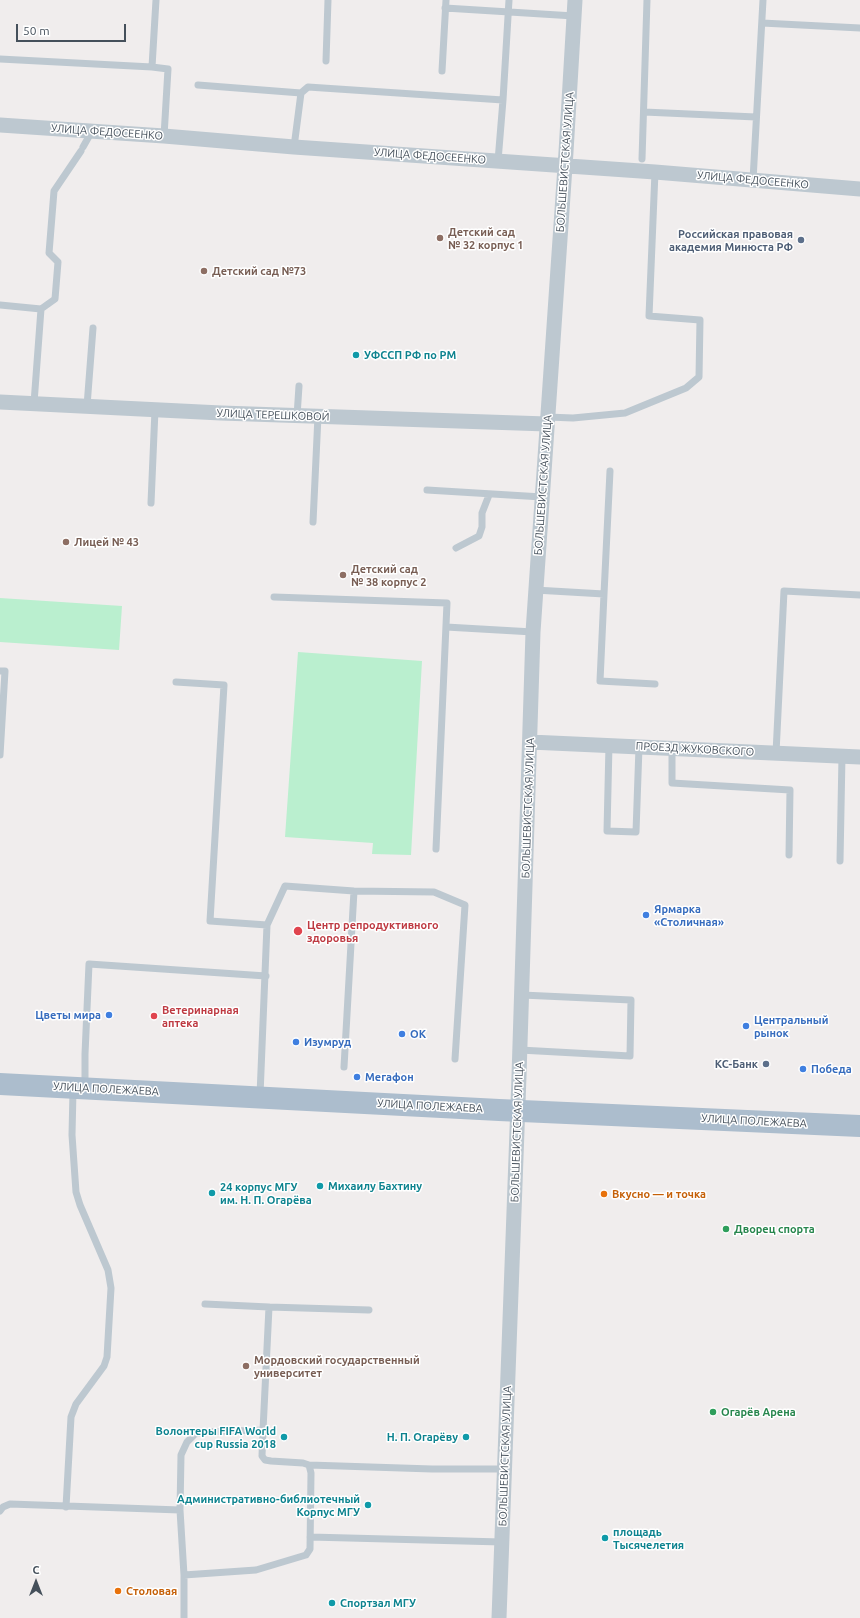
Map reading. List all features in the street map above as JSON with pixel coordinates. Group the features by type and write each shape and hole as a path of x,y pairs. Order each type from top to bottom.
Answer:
{"main road":[{"name":"УЛИЦА ПОЛЕЖАЕВА","path":"0,1084 860,1126"}],"street":[{"name":"БОЛЬШЕВИСТСКАЯ УЛИЦА","path":"499,1618 522,995 533,632 575,0"},
{"name":"УЛИЦА ФЕДОСЕЕНКО","path":"0,125 655,172 860,189"},
{"name":"УЛИЦА ТЕРЕШКОВОЙ","path":"0,402 297,416 547,421"},
{"name":"ПРОЕЗД ЖУКОВСКОГО","path":"530,742 860,757"}],"lane":[{"path":"152,68 156,0"},
{"path":"326,61 328,0"},
{"path":"442,71 446,0"},
{"path":"498,161 509,0"},
{"path":"642,159 647,0"},
{"path":"753,181 763,0"},
{"path":"445,8 574,16"},
{"path":"762,23 860,28"},
{"path":"0,59 168,69 164,136"},
{"path":"198,85 301,93"},
{"path":"294,147 301,93 308,87 502,100"},
{"path":"644,112 756,117"},
{"path":"0,305 41,309 55,299 58,262 49,253 54,191 92,131"},
{"path":"547,421 626,413 686,388 698,377 700,320 648,316 655,172"},
{"path":"34,403 41,309"},
{"path":"88,406 93,328"},
{"path":"297,416 298,386"},
{"path":"151,503 155,410"},
{"path":"313,522 318,416"},
{"path":"610,471 600,682 655,684"},
{"path":"427,490 542,498"},
{"path":"456,548 479,536 482,527 482,513 489,495"},
{"path":"536,590 604,594"},
{"path":"776,753 784,591 860,595"},
{"path":"274,597 447,603 436,849"},
{"path":"446,627 533,632"},
{"path":"0,671 5,671 0,755"},
{"path":"176,682 224,685 210,921 267,925"},
{"path":"609,746 607,831 636,832 639,747"},
{"path":"672,748 672,783 790,790 789,855"},
{"path":"840,861 842,756"},
{"path":"260,1097 267,925 285,886 354,891 434,892 465,905 455,1059"},
{"path":"344,1067 354,891"},
{"path":"66,1507 71,1417 76,1404 104,1366 107,1357 111,1288 108,1270 80,1205 76,1192 72,1135 85,1054 89,964 266,976"},
{"path":"520,1050 630,1056 631,1000 522,995"},
{"path":"205,1304 369,1310"},
{"path":"269,1307 262,1456 265,1460 303,1463 309,1465 432,1469 504,1469"},
{"path":"184,1618 184,1575 180,1510 181,1455 188,1442 195,1434 203,1432 263,1430"},
{"path":"184,1575 256,1570 306,1555 310,1549 311,1473 309,1465"},
{"path":"0,1511 3,1506 10,1504 180,1510"},
{"path":"310,1537 502,1542"}],"green space":[{"path":"0,598 122,606 119,650 0,642"},
{"path":"298,652 422,661 411,855 372,854 373,843 285,837"}],"place":[{"name":"Детский сад № 32 корпус 1","path":"440,238"},
{"name":"Российская правовая академия Минюста РФ","path":"801,240"},
{"name":"Детский сад №73","path":"204,271"},
{"name":"УФССП РФ по РМ","path":"356,355"},
{"name":"Лицей № 43","path":"66,542"},
{"name":"Детский сад № 38 корпус 2","path":"343,575"},
{"name":"Ярмарка «Столичная»","path":"646,915"},
{"name":"Центр репродуктивного здоровья","path":"298,931"},
{"name":"Цветы мира","path":"109,1015"},
{"name":"Ветеринарная аптека","path":"154,1016"},
{"name":"Центральный рынок","path":"746,1026"},
{"name":"OK","path":"402,1034"},
{"name":"Изумруд","path":"296,1042"},
{"name":"КС-Банк","path":"766,1064"},
{"name":"Победа","path":"803,1069"},
{"name":"Мегафон","path":"357,1077"},
{"name":"Михаилу Бахтину","path":"320,1186"},
{"name":"24 корпус МГУ им. Н. П. Огарёва","path":"212,1193"},
{"name":"Вкусно — и точка","path":"604,1194"},
{"name":"Дворец cпорта","path":"726,1229"},
{"name":"Мордовский государственный университет","path":"246,1366"},
{"name":"Огарёв Арена","path":"713,1412"},
{"name":"Волонтеры FIFA World cup Russia 2018","path":"284,1437"},
{"name":"Н. П. Огарёву","path":"466,1437"},
{"name":"Административно-библиотечный Корпус МГУ","path":"368,1505"},
{"name":"площадь Тысячелетия","path":"605,1538"},
{"name":"Столовая","path":"118,1591"},
{"name":"Спортзал МГУ","path":"332,1603"}]}
